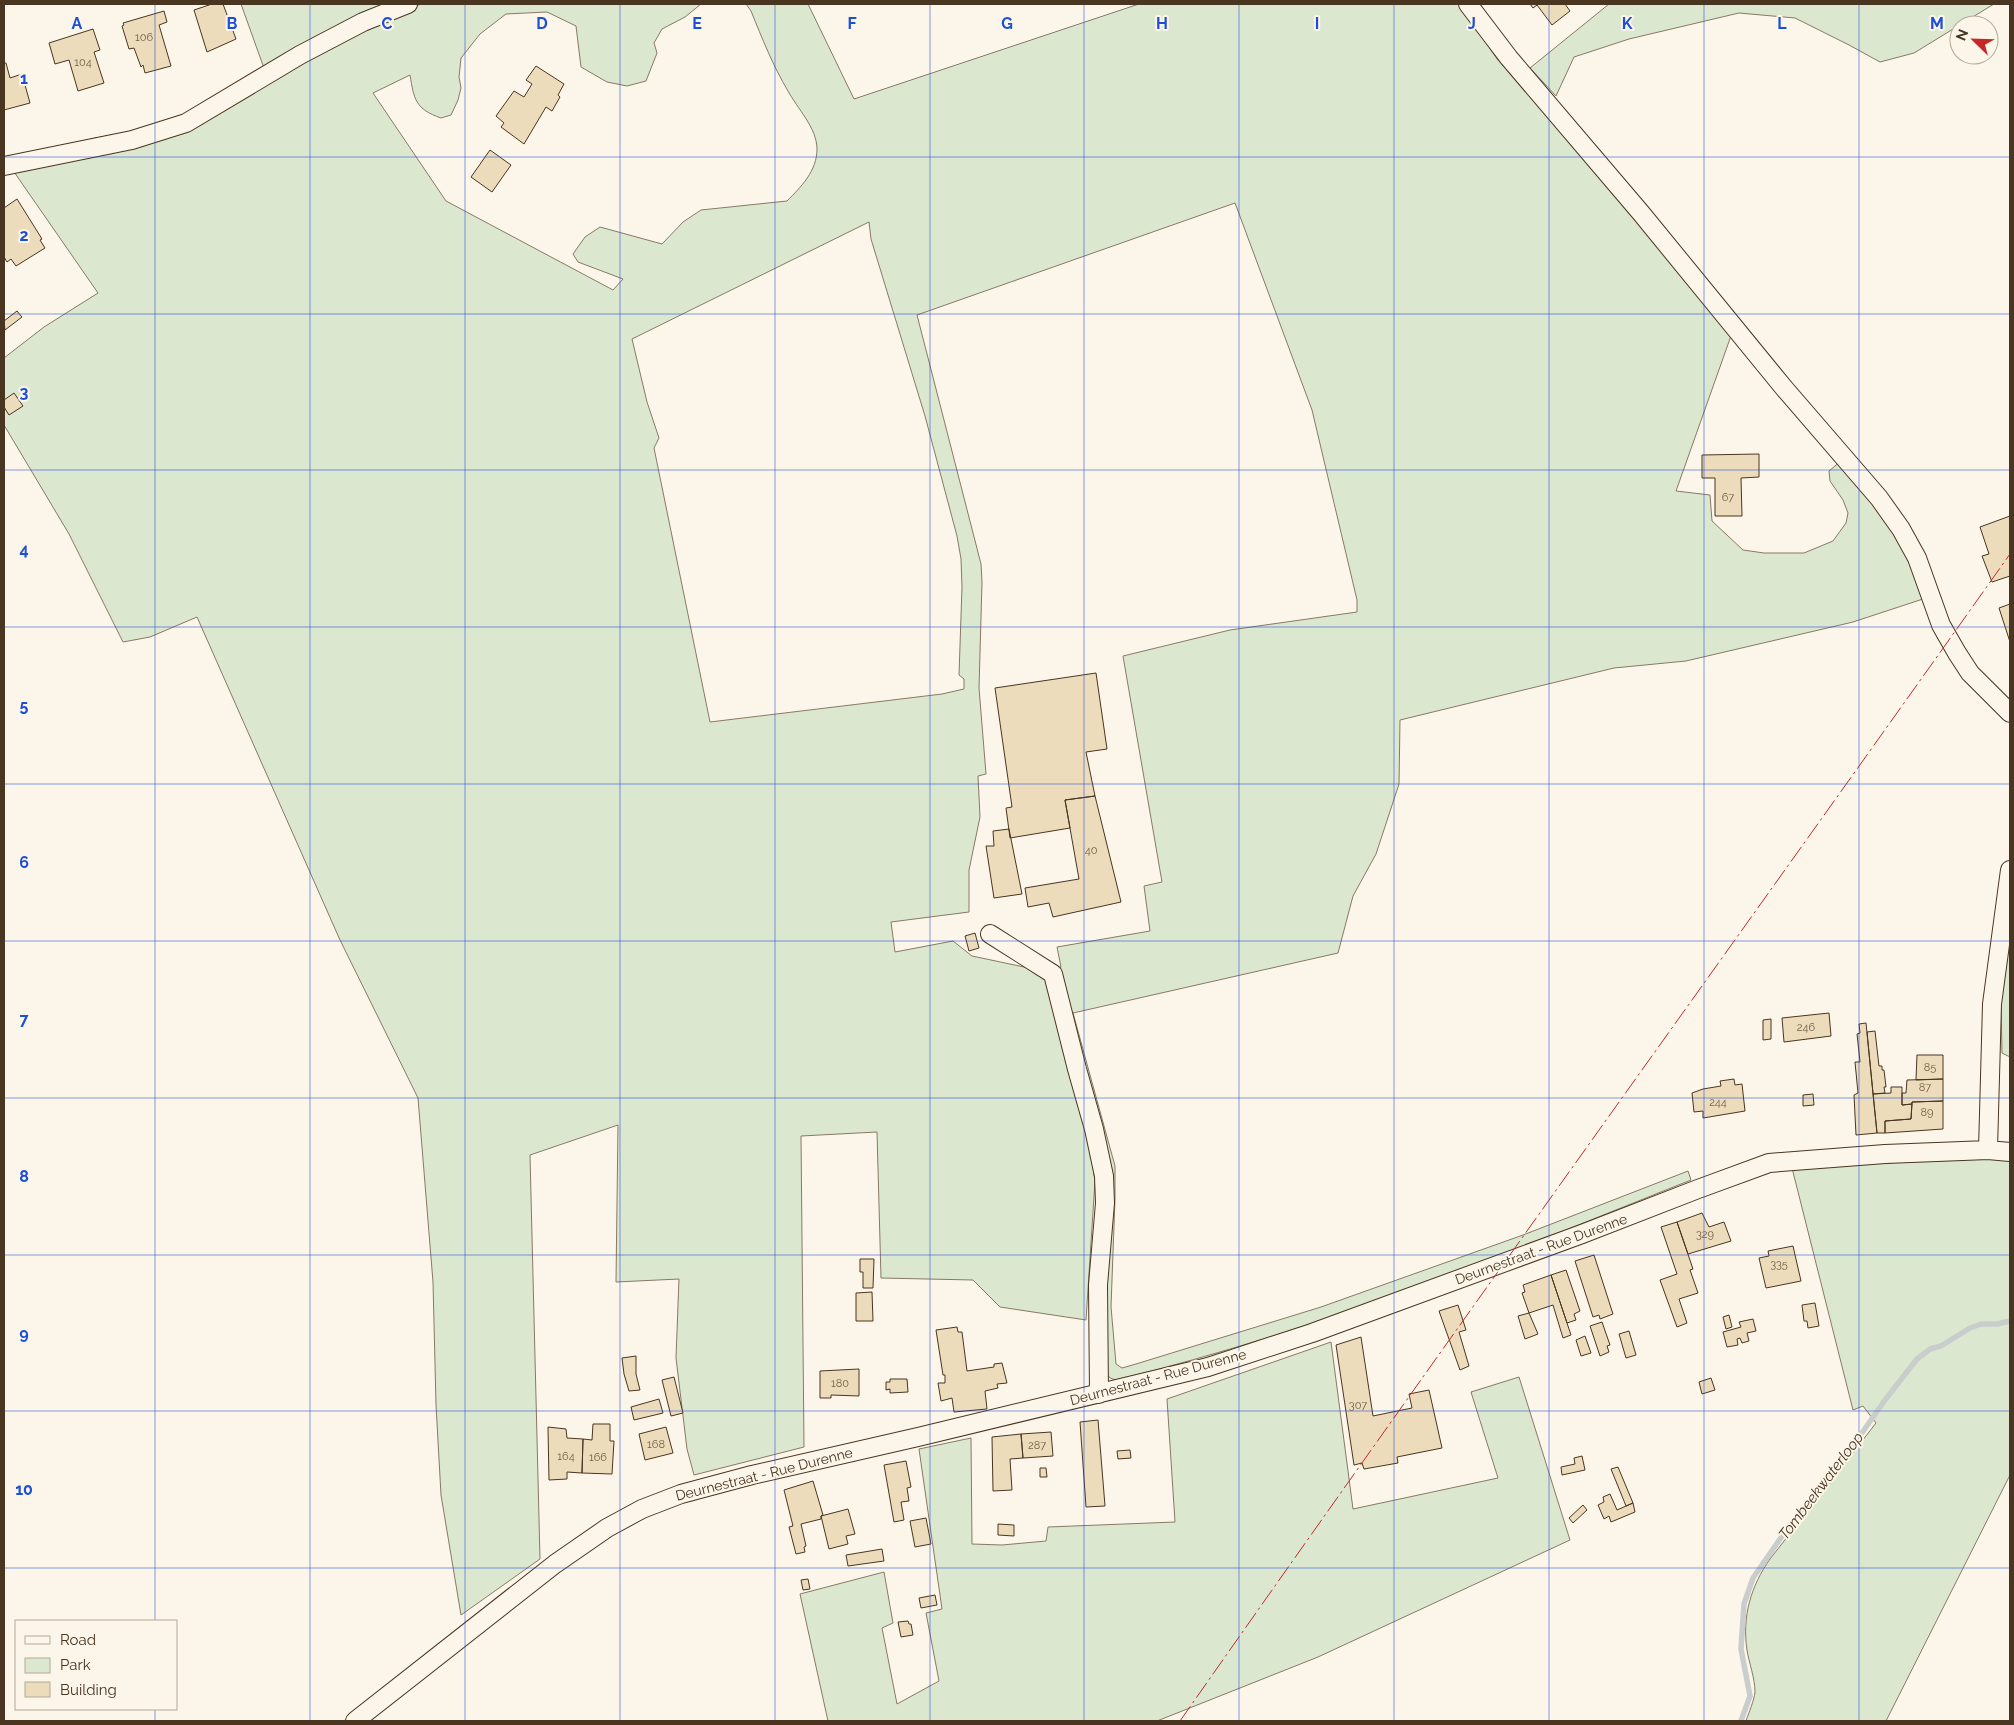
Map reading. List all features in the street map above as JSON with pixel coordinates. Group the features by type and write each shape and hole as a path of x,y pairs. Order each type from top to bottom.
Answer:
{"street":[{"path":"4,166 132,140 186,123 300,55 363,22 408,4"},
{"path":"1468,4 1509,58 1641,212 1784,388 1880,498 1901,529 1917,558 1941,625 1957,653 1970,673 2010,713"},
{"path":"1988,1150 1992,1004 2010,870"},
{"path":"990,934 1053,974 1094,1129 1104,1176 1105,1203 1098,1285 1099,1394"},
{"name":"Deurnestraat - Rue Durenne","path":"355,1721 555,1564 607,1528 642,1509 681,1494 752,1474 1208,1367 1312,1333 1769,1163 1885,1154 1988,1150 2010,1152"}],"green space":[{"path":"241,4 396,4 265,71"},
{"path":"421,4 701,4 685,17 662,29 654,43 657,53 646,81 627,86 607,82 581,67 576,26 547,12 506,14 480,34 461,58 459,77 461,88 451,115 441,118 432,115 421,107 415,97 410,75 373,93 446,201 613,290 623,279 578,262 573,254 585,237 600,227 662,244 683,222 701,210 787,201 803,184 811,171 817,149 814,133 777,72 751,11 746,4 808,4 854,99 1139,4 1460,4 1497,59 1587,159 1732,333 1676,491 1710,495 1712,521 1743,550 1764,553 1804,553 1833,541 1846,523 1848,513 1843,500 1830,481 1829,471 1841,461 1903,541 1923,599 1853,622 1686,661 1614,668 1400,720 1399,784 1376,854 1353,896 1338,953 1073,1013 1115,1166 1111,1307 1116,1364 1122,1368 1321,1307 1523,1235 1688,1171 1691,1180 1554,1235 1342,1313 1268,1338 1192,1360 1116,1380 1110,1378 1105,1372 1108,1214 1056,968 1061,967 1057,947 1150,931 1144,886 1162,882 1123,656 1230,630 1357,612 1357,600 1312,410 1235,203 917,315 981,564 979,688 986,774 978,776 980,817 969,870 969,912 891,922 895,952 953,941 972,956 1043,971 1086,1124 1095,1181 1086,1320 1000,1307 973,1280 881,1278 877,1132 801,1136 804,1447 694,1475 687,1449 676,1358 679,1279 616,1282 618,1125 530,1155 540,1559 461,1615 441,1495 436,1405 433,1282 418,1098 340,940 197,617 150,637 123,642 69,534 4,425 4,358 44,327 98,293 12,169 93,151 90,139 161,126 353,30","holes":["869,222 871,239 925,416 957,536 961,559 962,587 959,675 964,679 964,689 942,694 710,722 654,448 659,438 647,402 632,339"]},
{"path":"1609,4 1994,4 1976,15 1949,15 1949,32 1914,53 1880,62 1795,18 1739,13 1629,39 1574,57 1556,96 1530,68"},
{"path":"2010,919 2010,1057 2002,1053 2001,1003"},
{"path":"1976,1158 2010,1160 2010,1475 1886,1721 1746,1721 1755,1692 1746,1637 1747,1613 1753,1591 1770,1559 1876,1423 1863,1406 1853,1410 1792,1168"},
{"path":"1331,1342 1353,1509 1498,1478 1471,1392 1519,1377 1570,1540 1318,1657 1157,1721 828,1721 800,1594 884,1572 893,1623 882,1628 897,1704 939,1681 926,1613 942,1609 919,1449 971,1438 972,1544 1002,1545 1046,1541 1048,1527 1175,1522 1167,1399"}],"building":[{"path":"212,4 223,4 236,39 207,52 194,10"},
{"path":"1530,4 1565,4 1570,11 1552,25 1537,5 1533,8"},
{"path":"164,11 167,22 159,25 171,66 145,73 134,48 129,49 122,26 124,25 123,23"},
{"path":"93,29 100,50 94,52 104,83 78,91 69,60 55,64 49,43"},
{"path":"4,63 6,63 10,78 22,74 30,103 4,110"},
{"path":"536,66 564,84 558,95 560,97 552,111 546,107 524,144 501,127 504,123 496,116 514,91 524,97 532,84 526,80"},
{"path":"490,150 511,165 492,192 471,177"},
{"path":"17,199 42,239 40,240 45,248 16,266 11,259 7,262 4,257 4,208"},
{"path":"17,311 22,317 5,330 4,321"},
{"path":"14,393 23,406 9,415 4,407 4,400"},
{"path":"1759,454 1759,477 1741,478 1742,516 1715,516 1715,478 1702,478 1702,455"},
{"path":"2010,516 2010,576 1992,582 1982,556 1989,554 1980,527"},
{"path":"2010,604 2010,642 1999,608"},
{"path":"1096,673 1107,749 1086,752 1095,796 1065,800 1070,828 1010,838 1006,808 1012,807 995,688"},
{"path":"1095,796 1121,902 1053,917 1049,903 1028,907 1025,888 1079,879 1065,800"},
{"path":"1009,829 1022,894 994,898 986,846 994,846 993,831"},
{"path":"975,933 979,948 969,951 965,936"},
{"path":"1829,1013 1831,1036 1784,1042 1782,1018"},
{"path":"1771,1019 1771,1039 1763,1040 1763,1020"},
{"path":"1866,1023 1877,1133 1856,1135 1854,1095 1858,1093 1855,1062 1860,1062 1857,1034 1860,1033 1859,1024"},
{"path":"1875,1031 1879,1066 1882,1066 1882,1070 1884,1070 1886,1087 1884,1087 1885,1093 1873,1094 1867,1032"},
{"path":"1917,1055 1943,1055 1943,1079 1916,1080"},
{"path":"1734,1079 1735,1085 1742,1084 1745,1111 1703,1118 1703,1111 1694,1112 1692,1093 1721,1086 1720,1081"},
{"path":"1943,1079 1943,1101 1912,1102 1912,1104 1902,1105 1902,1093 1906,1093 1907,1080"},
{"path":"1891,1087 1902,1087 1902,1105 1912,1104 1911,1119 1885,1121 1885,1133 1877,1133 1873,1094 1891,1093"},
{"path":"1813,1094 1814,1105 1803,1106 1803,1095"},
{"path":"1943,1101 1943,1129 1885,1133 1885,1121 1911,1119 1912,1102"},
{"path":"1702,1213 1709,1227 1724,1222 1731,1241 1688,1254 1677,1222"},
{"path":"1677,1222 1693,1269 1690,1270 1698,1293 1679,1299 1687,1323 1677,1327 1660,1280 1677,1274 1661,1227"},
{"path":"1793,1246 1801,1281 1766,1288 1759,1258 1769,1256 1768,1251"},
{"path":"1594,1255 1613,1314 1600,1319 1599,1315 1593,1317 1575,1261"},
{"path":"860,1259 874,1259 873,1288 863,1288 863,1272 860,1272"},
{"path":"1566,1270 1580,1311 1574,1314 1576,1320 1567,1323 1551,1275"},
{"path":"1551,1275 1571,1335 1563,1338 1553,1305 1529,1313 1522,1293 1525,1292 1523,1285"},
{"path":"872,1292 873,1321 856,1321 856,1293"},
{"path":"1815,1303 1819,1326 1808,1328 1807,1321 1804,1321 1802,1305"},
{"path":"1458,1305 1466,1330 1459,1332 1469,1366 1460,1370 1439,1311"},
{"path":"1529,1313 1538,1334 1525,1339 1518,1316"},
{"path":"1729,1315 1732,1327 1726,1329 1723,1317"},
{"path":"1753,1319 1756,1331 1747,1333 1749,1341 1742,1343 1740,1338 1737,1339 1738,1345 1727,1347 1723,1332 1741,1327 1739,1322"},
{"path":"1602,1322 1610,1345 1607,1346 1609,1352 1600,1356 1590,1326"},
{"path":"957,1327 958,1332 962,1332 967,1371 994,1367 994,1364 1002,1363 1007,1383 997,1384 998,1388 985,1391 987,1409 954,1412 952,1398 941,1401 938,1383 945,1383 945,1375 943,1375 936,1330"},
{"path":"1629,1331 1636,1355 1626,1358 1619,1334"},
{"path":"1585,1336 1591,1353 1581,1356 1576,1340"},
{"path":"1361,1337 1373,1416 1412,1408 1409,1394 1429,1390 1442,1448 1397,1457 1398,1463 1364,1469 1362,1463 1354,1465 1336,1345"},
{"path":"636,1356 636,1374 640,1390 629,1391 622,1358"},
{"path":"859,1369 859,1396 831,1395 831,1398 820,1398 820,1371"},
{"path":"674,1377 683,1413 671,1416 662,1380"},
{"path":"1711,1378 1715,1390 1702,1394 1699,1382"},
{"path":"890,1379 907,1379 908,1392 890,1393 890,1389 886,1390 886,1382 890,1382"},
{"path":"659,1399 663,1413 634,1420 631,1407"},
{"path":"1098,1420 1105,1506 1086,1507 1080,1422"},
{"path":"593,1424 610,1424 610,1441 614,1441 612,1474 582,1473 583,1439 592,1440"},
{"path":"548,1427 566,1429 567,1438 583,1439 582,1473 567,1472 567,1479 549,1480"},
{"path":"666,1427 673,1453 645,1460 639,1434"},
{"path":"1051,1432 1053,1456 1023,1458 1021,1434"},
{"path":"1021,1434 1023,1458 1010,1459 1012,1490 993,1491 992,1437"},
{"path":"1130,1450 1131,1458 1118,1459 1117,1451"},
{"path":"1582,1456 1585,1470 1562,1475 1561,1467 1575,1464 1574,1458"},
{"path":"906,1461 911,1487 907,1488 909,1501 901,1502 904,1520 894,1522 884,1465"},
{"path":"1618,1467 1633,1503 1626,1506 1611,1469"},
{"path":"1040,1468 1046,1468 1047,1477 1040,1477"},
{"path":"813,1481 823,1515 821,1519 801,1524 806,1546 804,1547 805,1552 796,1554 789,1527 793,1526 784,1490"},
{"path":"1610,1494 1617,1510 1633,1503 1635,1512 1611,1522 1609,1516 1604,1519 1598,1505 1604,1502 1603,1497"},
{"path":"1583,1505 1587,1510 1573,1523 1569,1518"},
{"path":"848,1509 855,1534 846,1536 848,1544 829,1549 821,1516"},
{"path":"926,1518 931,1544 915,1547 910,1521"},
{"path":"998,1524 1014,1525 1014,1536 998,1535"},
{"path":"882,1549 884,1561 848,1566 846,1555"},
{"path":"808,1579 810,1589 803,1590 801,1580"},
{"path":"935,1595 937,1605 921,1608 919,1598"},
{"path":"908,1621 911,1624 913,1635 901,1637 898,1622"}],"waterway":[{"name":"Tombeekwaterloop","path":"1741,1721 1750,1696 1741,1649 1744,1604 1753,1578 1789,1526 1841,1463 1885,1400 1917,1359 1930,1349 1941,1346 1970,1328 1981,1324 1997,1324 2010,1321"}],"power":[{"path":"1180,1721 1386,1428 2010,554"}]}
